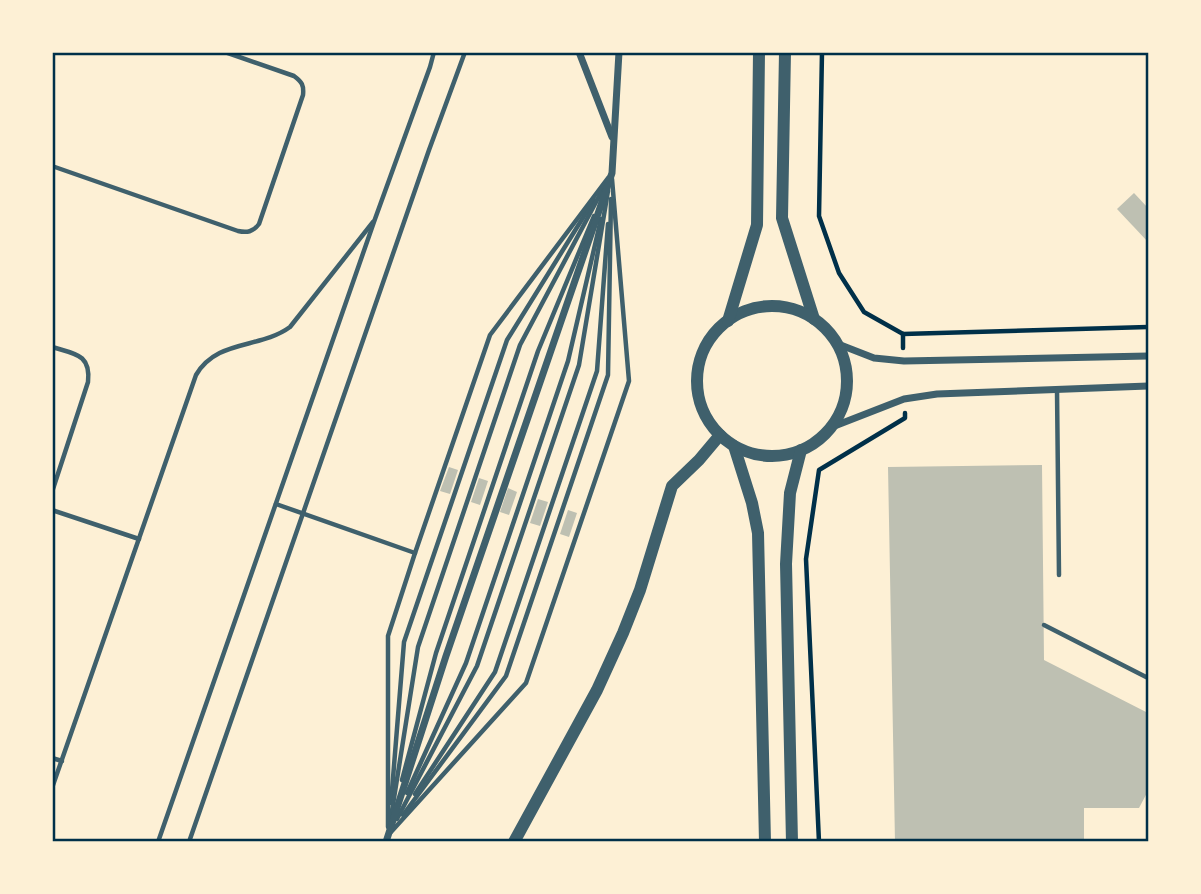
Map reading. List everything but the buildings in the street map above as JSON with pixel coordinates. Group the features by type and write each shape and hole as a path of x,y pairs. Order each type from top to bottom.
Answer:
{"street":[{"path":"579,52 614,141"},
{"path":"387,838 446,656 612,173 619,52"},
{"path":"728,321 757,225 759,52"},
{"path":"785,52 782,218 814,319"},
{"path":"777,306 814,319 838,344 845,365 847,387 842,408 832,427 823,437 801,450 774,456 747,452 734,446 720,435 702,409 697,373 710,338 728,321 751,309 777,306"},
{"path":"838,344 865,356 885,360 1149,356"},
{"path":"832,427 904,399 966,392 1149,386"},
{"path":"514,842 613,656 640,590 673,485 720,435"},
{"path":"734,446 752,503 758,533 765,842"},
{"path":"792,842 786,564 790,494 801,450"}],"lane":[{"path":"52,166 238,232 247,233 255,229 277,173 304,87 294,76 225,52"},
{"path":"158,842 434,52"},
{"path":"189,842 425,160 465,52"},
{"path":"387,838 388,636 415,553 490,335 612,173"},
{"path":"387,838 477,666 575,377 582,351 612,173"},
{"path":"387,838 506,676 608,375 612,173"},
{"path":"387,838 495,673 597,371 612,173"},
{"path":"387,838 526,683 629,381 612,173"},
{"path":"387,838 404,642 506,340 612,173"},
{"path":"387,838 422,633 520,345 612,173"},
{"path":"387,838 466,663 568,361 612,173"},
{"path":"52,788 196,375 202,365 220,352 279,335 290,327 376,219"},
{"path":"52,347 77,354 85,361 89,370 88,382 52,492"},
{"path":"1057,389 1059,575"},
{"path":"276,504 415,553"},
{"path":"52,510 139,539"},
{"path":"1044,625 1149,678"},
{"path":"52,758 62,761"}],"path":[{"path":"822,52 820,216 838,274 864,312 903,334 1149,327"},
{"path":"819,842 806,559 820,470 905,418"}]}
